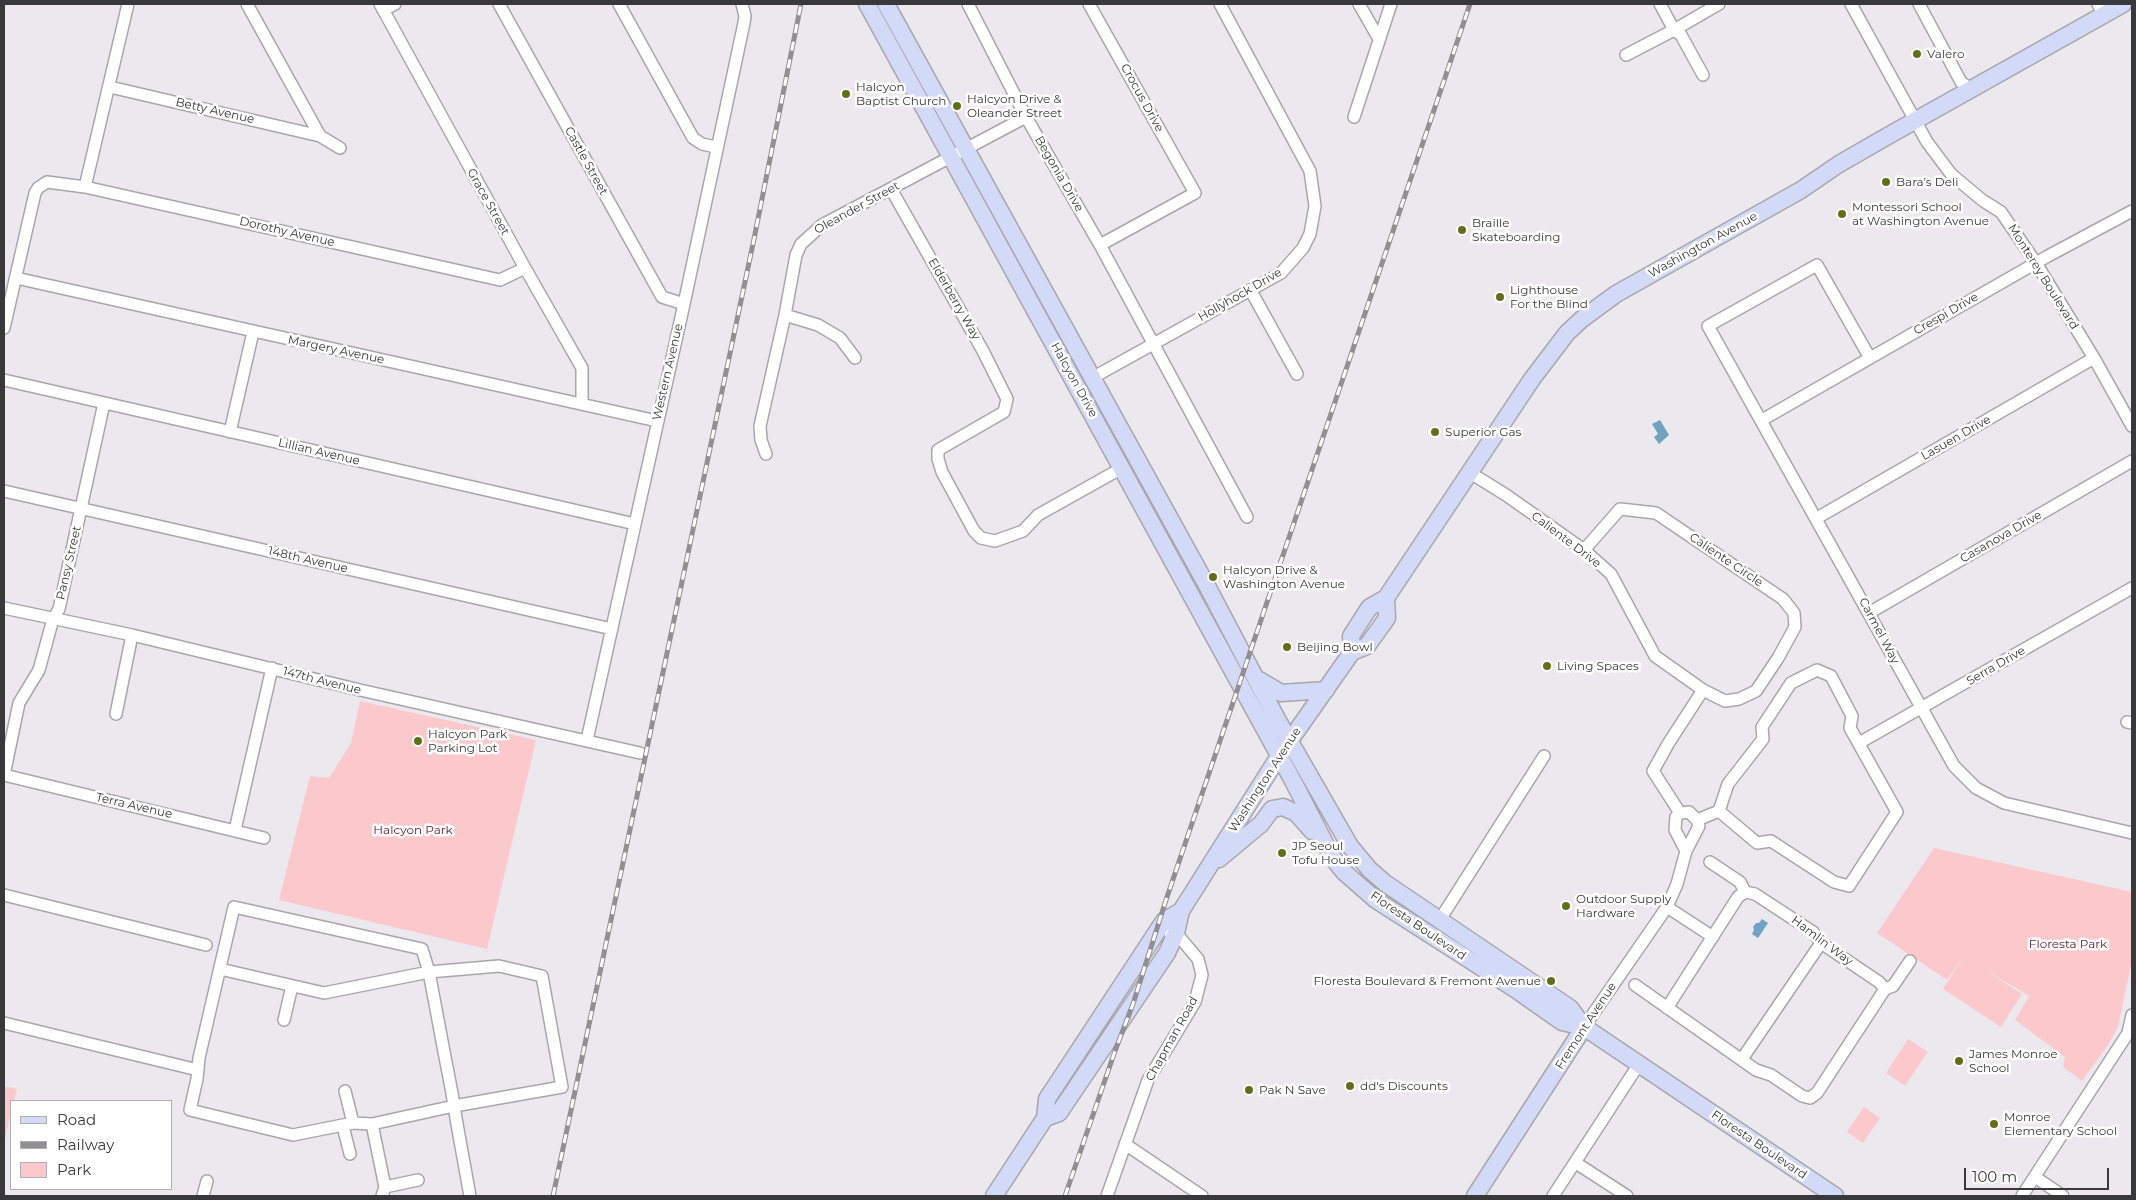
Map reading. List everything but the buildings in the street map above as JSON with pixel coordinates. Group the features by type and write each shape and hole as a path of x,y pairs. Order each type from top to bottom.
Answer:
{"main road":[{"name":"Halcyon Drive","path":"886,4 1290,742"},
{"name":"Washington Avenue","path":"1046,1118 1059,1113 1167,953 1176,933 1181,911 1280,756 1352,652 1367,646 1387,618 1386,598 1469,472 1532,379 1558,344 1582,319 1616,294 1780,202 1839,164 1914,121 1972,90 2101,9 2124,4"},
{"name":"Halcyon Drive","path":"870,10 1280,756"},
{"path":"870,10 901,32"},
{"path":"1256,678 1272,690 1281,693 1326,690"},
{"name":"Floresta Boulevard","path":"1290,742 1342,835 1370,870 1385,883 1570,1008 1584,1027 1835,1196"},
{"name":"Floresta Boulevard","path":"1280,756 1332,857 1344,872 1376,900 1515,989 1562,1022 1584,1027"},
{"path":"1208,869 1261,824 1272,810 1283,807 1296,813 1306,823 1332,857"},
{"name":"Washington Avenue","path":"994,1196 1046,1118 1047,1099 1164,922 1181,911"},
{"name":"Fremont Avenue","path":"1475,1196 1584,1027"}],"street":[{"path":"85,187 128,4"},
{"path":"247,4 320,136 340,148"},
{"path":"382,7 395,4"},
{"name":"Castle Street","path":"499,4 662,297 684,304"},
{"path":"619,4 693,138 702,144 716,146"},
{"name":"Western Avenue","path":"587,740 744,23 745,16 742,4"},
{"name":"Begonia Drive","path":"968,4 1026,117 1100,245 1247,517"},
{"name":"Crocus Drive","path":"1089,4 1195,193 1100,245"},
{"name":"Hollyhock Drive","path":"1092,378 1281,273 1304,248 1314,219 1314,189 1310,171 1220,4"},
{"path":"1358,4 1378,39"},
{"path":"1354,117 1390,4"},
{"path":"1660,4 1674,30 1681,35 1704,75"},
{"path":"1626,55 1720,4"},
{"name":"Monterey Boulevard","path":"1851,4 1914,121 1950,174 1982,200 2001,212 2036,264 2094,358 2132,426"},
{"path":"1919,4 1961,82 1972,90"},
{"name":"Grace Street","path":"382,7 524,268 582,368 582,404"},
{"name":"Betty Avenue","path":"110,87 320,136"},
{"name":"Oleander Street","path":"766,454 761,440 760,426 785,315 796,255 801,244 822,225 1026,117"},
{"name":"Dorothy Avenue","path":"16,278 35,193 38,188 47,182 85,187 500,280 524,268"},
{"name":"Elderberry Way","path":"891,189 998,379 1007,399 1004,412 938,450 938,459 942,472 974,531 981,538 995,541 1022,531 1038,516 1122,468"},
{"name":"Crespi Drive","path":"1762,420 2132,211"},
{"name":"Carmel Way","path":"1870,358 1817,265 1708,326 1954,766 1976,788 2004,803 2132,832"},
{"path":"4,328 16,278"},
{"name":"Margery Avenue","path":"16,278 657,421"},
{"path":"1251,291 1297,374"},
{"path":"785,315 818,325 840,338 855,358"},
{"path":"230,432 253,332"},
{"name":"Lasuen Drive","path":"1817,518 2094,358"},
{"name":"Lillian Avenue","path":"4,380 635,524"},
{"name":"Pansy Street","path":"4,775 19,703 39,670 53,619 59,609 104,403"},
{"name":"Casanova Drive","path":"1869,612 2132,461"},
{"name":"Caliente Drive","path":"1469,472 1506,495 1584,550 1611,574 1655,656 1703,690 1725,701 1739,699 1756,690"},
{"name":"148th Avenue","path":"4,491 612,629"},
{"name":"Caliente Circle","path":"1584,550 1620,509 1656,513 1783,600 1794,613 1795,627 1778,658 1756,690"},
{"name":"Serra Drive","path":"1858,742 2132,588"},
{"name":"147th Avenue","path":"4,608 640,753"},
{"path":"116,714 132,636"},
{"path":"236,830 272,668"},
{"path":"1686,851 1675,830 1676,817 1680,813 1689,812 1697,820 1719,811 1728,784 1763,739 1762,727 1791,682 1817,670 1831,676 1852,716 1850,728 1897,812 1850,886 1834,882 1771,841 1757,843 1719,811"},
{"path":"1680,813 1653,771 1703,690"},
{"path":"1439,920 1544,756"},
{"name":"Terra Avenue","path":"4,775 264,838"},
{"name":"Fremont Avenue","path":"1584,1027 1667,907 1677,884 1686,851 1699,826 1697,820"},
{"name":"Hamlin Way","path":"1710,862 1740,882 1745,892 1755,894 1813,932 1821,943 1880,982 1885,989"},
{"path":"1668,1008 1738,897 1745,892"},
{"path":"4,895 206,945"},
{"path":"220,969 324,993 430,972 499,966 542,976 562,1087 454,1106 372,1124 348,1124 293,1135 190,1110 198,1070 198,1058 234,907 422,949 430,972 454,1106 470,1196"},
{"path":"1667,907 1712,937"},
{"path":"1156,934 1176,933"},
{"name":"Chapman Road","path":"1107,1196 1148,1080 1195,1002 1202,975 1198,959 1176,933"},
{"path":"1742,1059 1821,943"},
{"path":"1635,985 1742,1059 1802,1096 1810,1098 1818,1093 1885,989 1893,986 1910,961"},
{"path":"284,1020 292,986"},
{"path":"2022,1196 2128,1033 2132,1015"},
{"path":"4,1023 198,1070"},
{"path":"1553,1196 1639,1064"},
{"path":"345,1091 350,1154"},
{"path":"372,1124 383,1192 418,1180"},
{"path":"1125,1144 1200,1196"},
{"path":"1576,1162 1627,1196"},
{"path":"2035,1177 2063,1196"},
{"path":"203,1196 207,1181"}],"green space":[{"name":"Halcyon Park","path":"360,701 536,740 487,949 279,900 310,776 329,778 351,743"},
{"name":"Floresta Park","path":"1934,848 2132,892 2132,960 2118,1027 2108,1045 2082,1081 2063,1067 2065,1057 2015,1020 2029,996 1985,970 2022,994 2001,1027 1943,989 1964,956 1947,980 1877,933"},
{"path":"1908,1039 1928,1052 1905,1086 1886,1073"},
{"path":"4,1086 17,1089 14,1100 10,1100 10,1116 4,1143"},
{"path":"1864,1107 1880,1118 1863,1143 1847,1132"}],"water":[{"path":"1660,420 1669,435 1659,444 1654,437 1658,434 1652,424"},
{"path":"1762,919 1768,923 1758,938 1752,934 1753,927"}],"railway":[{"path":"553,1196 754,239 801,4"},
{"path":"1065,1196 1133,1004 1166,900 1470,4"}],"place":[{"name":"Valero","path":"1917,54"},
{"name":"Halcyon Baptist Church","path":"846,94"},
{"name":"Halcyon Drive & Oleander Street","path":"957,106"},
{"name":"Bara’s Deli","path":"1886,182"},
{"name":"Montessori School at Washington Avenue","path":"1842,214"},
{"name":"Braille Skateboarding","path":"1462,230"},
{"name":"Lighthouse For the Blind","path":"1500,297"},
{"name":"Superior Gas","path":"1435,432"},
{"name":"Halcyon Drive & Washington Avenue","path":"1213,577"},
{"name":"Beijing Bowl","path":"1287,647"},
{"name":"Living Spaces","path":"1547,666"},
{"name":"Halcyon Park Parking Lot","path":"418,741"},
{"name":"JP Seoul Tofu House","path":"1282,853"},
{"name":"Outdoor Supply Hardware","path":"1566,906"},
{"name":"Floresta Boulevard & Fremont Avenue","path":"1551,981"},
{"name":"James Monroe School","path":"1959,1061"},
{"name":"dd's Discounts","path":"1350,1086"},
{"name":"Pak N Save","path":"1249,1090"},
{"name":"Monroe Elementary School","path":"1994,1124"}]}
